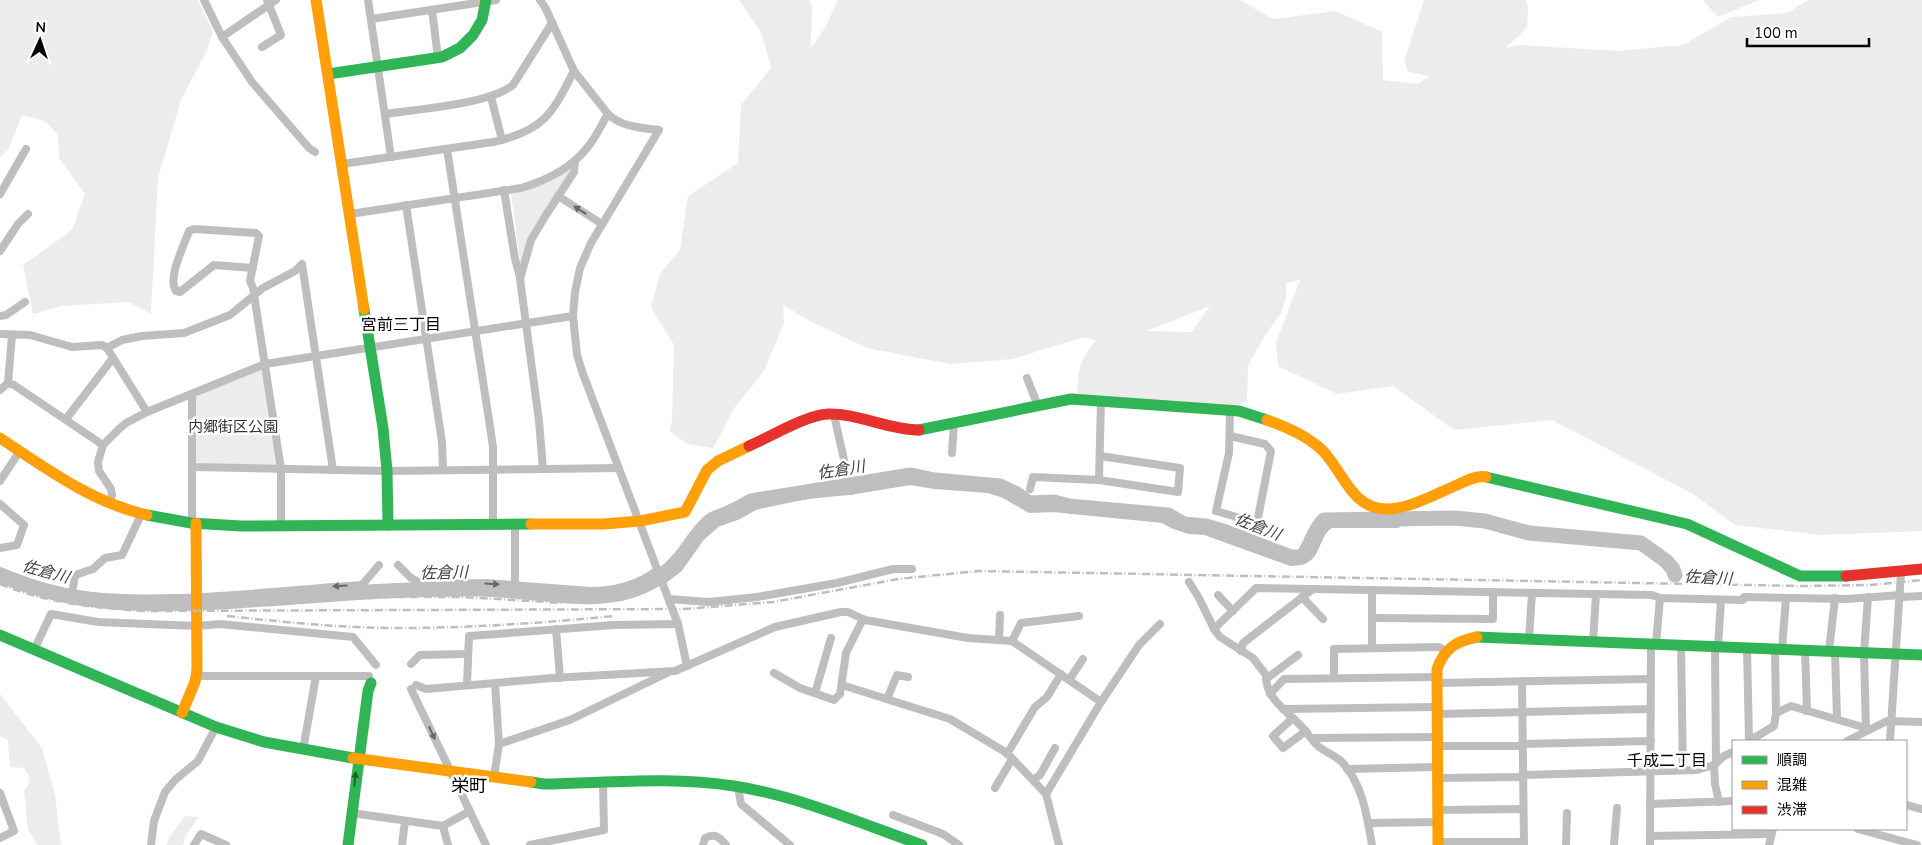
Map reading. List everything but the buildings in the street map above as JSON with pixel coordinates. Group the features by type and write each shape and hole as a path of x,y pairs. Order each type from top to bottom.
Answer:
{"street":[{"path":"204,0 222,37 252,82 308,148 315,152"},
{"path":"222,37 268,3 276,0"},
{"path":"316,0 383,428 387,470 388,525"},
{"path":"368,0 391,157"},
{"path":"328,74 438,58 454,52 473,37 483,20 489,0 440,4 432,10 371,19"},
{"path":"540,0 574,71 613,120 624,124 659,130 591,243 580,268 574,292 573,316 576,348 583,374 678,624 686,666"},
{"path":"262,47 281,35 268,3"},
{"path":"432,10 438,58"},
{"path":"385,114 491,97 505,91 513,85 552,23"},
{"path":"342,164 514,137 543,121 559,99 574,71"},
{"path":"491,97 502,140"},
{"path":"350,214 536,184 575,161 588,147 608,114"},
{"path":"0,194 26,149"},
{"path":"447,149 493,447 493,524"},
{"path":"520,279 532,240 574,172 575,161"},
{"path":"504,190 520,279 540,428 543,469"},
{"path":"558,196 602,224"},
{"path":"406,205 442,442 444,469"},
{"path":"0,251 18,224 28,214"},
{"path":"252,268 214,265 180,292 176,292 174,288 175,268 189,231 194,229 256,233 259,236 250,281 253,288 281,469 281,526"},
{"path":"107,348 122,340 184,332 230,315 262,288 295,271 302,264 333,470"},
{"path":"0,316 6,315 25,302"},
{"path":"110,502 111,489 99,471 98,462 104,445 126,423 147,412 265,364 573,316"},
{"path":"0,334 30,335 72,347 102,345 107,348 147,412"},
{"path":"0,390 8,382 12,335"},
{"path":"66,419 113,358"},
{"path":"1027,378 1038,406"},
{"path":"8,382 104,445"},
{"path":"182,713 196,676 197,626 192,467 192,394"},
{"path":"0,438 60,478 110,502 142,513 194,523 231,526 604,524 640,521 685,512 707,470 718,460 814,416 834,415 907,430 925,430 1071,399 1101,401 1230,410 1253,415 1306,437 1325,453 1353,496 1362,503 1374,507 1397,508 1483,476 1687,524 1800,576 1848,576 1922,570"},
{"path":"1099,480 1101,401"},
{"path":"1230,410 1229,453 1216,511 1258,522 1271,451 1265,444 1230,436"},
{"path":"834,415 851,490"},
{"path":"952,453 954,424"},
{"path":"0,481 20,451"},
{"path":"1030,489 1033,477 1099,480 1178,492 1180,468 1100,456"},
{"path":"192,467 333,470 619,468"},
{"path":"662,580 679,568 700,537 717,523 737,516 756,506 806,495 910,481 936,486 988,489 1004,494 1030,509 1054,508 1163,519 1174,525 1189,530 1205,531 1291,562 1300,562 1308,558 1314,551 1320,533 1325,527 1331,524 1397,524 1397,508"},
{"path":"0,504 24,525 17,545 0,548"},
{"path":"72,594 75,575 92,569 105,558 122,555 142,513"},
{"path":"515,524 515,586"},
{"path":"0,571 45,588 72,594 117,598 196,598 362,585 379,565"},
{"path":"398,565 411,578 422,584 486,583 605,591 635,584 658,570"},
{"path":"669,599 709,602 757,597 837,583 893,569 912,569"},
{"path":"1890,740 1902,572"},
{"path":"1189,582 1200,598 1214,629 1220,637 1253,658 1266,675 1266,685 1270,694 1317,745 1342,762 1347,769 1363,798 1372,845"},
{"path":"1214,629 1256,588 1652,595 1660,598 1721,600 1743,600 1744,597 1834,598 1922,596"},
{"path":"1241,651 1243,643 1313,589"},
{"path":"1372,590 1372,647"},
{"path":"1372,618 1493,619 1493,592"},
{"path":"1529,639 1532,593"},
{"path":"1594,642 1596,594"},
{"path":"1218,595 1233,611"},
{"path":"1302,597 1323,619"},
{"path":"1866,729 1864,653 1868,597"},
{"path":"1660,598 1650,679 1650,841 1772,831 1769,845"},
{"path":"1750,740 1774,726 1778,649 1786,598"},
{"path":"1834,598 1832,652 1837,719"},
{"path":"1719,802 1715,784 1716,647 1721,600"},
{"path":"499,744 570,720 672,671 775,627 841,612 848,612 863,619 968,638 1012,641 1102,702"},
{"path":"34,650 52,614 98,622 197,626 220,624 353,637 376,665"},
{"path":"1000,615 1000,640"},
{"path":"1012,641 1021,623 1078,616"},
{"path":"774,673 800,688 834,700 840,694 846,654 863,619"},
{"path":"467,685 469,636 614,625 678,624"},
{"path":"1046,794 1139,645 1160,624"},
{"path":"556,629 560,678"},
{"path":"0,636 216,727 264,742 358,759 544,784 675,781 738,787 782,796 922,845"},
{"path":"1522,681 1524,843 1438,844 1437,680 1439,660 1445,651 1460,640 1478,637 1922,655"},
{"path":"815,693 831,638"},
{"path":"1681,645 1683,770"},
{"path":"1334,678 1334,649 1439,647 1445,651"},
{"path":"1747,648 1748,740"},
{"path":"1805,650 1807,711"},
{"path":"411,664 420,655 467,654"},
{"path":"1266,679 1298,655"},
{"path":"1069,680 1083,659"},
{"path":"486,845 414,687 426,689 672,671"},
{"path":"995,788 1035,707 1047,697 1061,674"},
{"path":"888,699 897,675 908,677"},
{"path":"196,676 316,676 370,679 348,845"},
{"path":"303,750 316,676"},
{"path":"1270,694 1284,679 1522,681 1650,679"},
{"path":"494,777 499,744 495,683"},
{"path":"842,685 950,719 1010,756 1046,794 1060,845"},
{"path":"1776,713 1791,706 1866,729"},
{"path":"1283,709 1522,712 1650,709"},
{"path":"1293,718 1273,736 1283,748 1306,731"},
{"path":"1849,740 1866,729 1887,721 1922,722"},
{"path":"151,845 154,821 165,792 174,780 198,760 216,727"},
{"path":"1312,738 1522,745 1651,741"},
{"path":"1033,780 1040,775 1055,748"},
{"path":"1347,769 1522,776 1697,770 1715,764 1724,756 1732,752"},
{"path":"530,845 555,843 604,830 603,783"},
{"path":"738,787 741,804 790,845"},
{"path":"0,793 14,832 0,838"},
{"path":"1650,804 1732,801"},
{"path":"1907,804 1922,809"},
{"path":"1614,845 1617,808"},
{"path":"1368,823 1523,809"},
{"path":"352,813 443,826 470,811"},
{"path":"1566,845 1567,814"},
{"path":"894,815 942,834 959,845"},
{"path":"402,845 405,821"},
{"path":"443,826 448,845"},
{"path":"1862,830 1917,845"},
{"path":"194,845 201,834 226,845"},
{"path":"703,845 705,838 711,835 717,836 726,845"}],"green space":[{"path":"0,0 198,0 213,32 207,50 181,100 158,178 151,314 129,302 61,306 33,314 23,265 72,230 85,194 59,158 58,134 45,121 22,115 8,150 0,157"},
{"path":"739,0 809,0 812,5 811,48 825,28 838,0 1240,0 1273,19 1336,11 1382,32 1383,80 1418,84 1429,76 1408,72 1404,61 1424,0 1526,0 1528,8 1527,28 1505,48 1520,45 1618,51 1683,45 1731,17 1787,13 1808,0 1922,0 1922,531 1821,535 1735,525 1693,494 1552,420 1454,430 1393,386 1337,394 1278,366 1276,343 1300,280 1286,283 1286,298 1281,313 1264,337 1248,366 1247,401 1220,411 1078,401 1078,383 1082,361 1097,340 1084,337 1013,359 950,364 867,348 808,320 783,305 784,323 764,371 735,407 713,448 687,444 670,431 674,345 651,307 660,274 680,250 688,196 738,163 741,105 771,68 762,34","holes":["1210,306 1192,332 1147,331"]},
{"path":"1703,0 1759,0 1718,17"},
{"path":"569,170 571,171 523,259 520,261 511,193 547,183"},
{"name":"内郷街区公園","path":"259,369 263,370 276,462 272,468 202,465 194,460 195,397"},
{"path":"0,694 42,748 55,794 61,845 38,845 28,830 24,790 28,787 29,776 24,768 10,767 8,740 0,736"},
{"path":"185,816 199,817 185,836 183,845 166,845 170,836"}],"waterway":[{"name":"佐倉川","path":"0,575 68,596 139,603 175,604 430,589 480,589 596,597 630,591 651,582 674,564 711,520 736,510 751,501 911,475 935,480 1000,486 1017,494 1029,503 1054,502 1069,506 1168,515 1184,524 1206,526 1226,532 1291,557 1302,557 1317,528 1324,520 1455,518 1485,521 1529,533 1641,543 1666,561 1673,569 1675,575"}],"railway":[{"path":"0,584 35,596 70,604 144,611 684,609 773,602 898,579 979,571 1802,586 1871,585 1922,580"},
{"path":"284,604 357,597 463,597 563,603"},
{"path":"227,616 377,628 506,625 614,616"}],"traffic: fast":[{"path":"328,74 442,57 460,48 473,35 482,20 486,0"},
{"path":"364,309 383,428 387,471 388,525"},
{"path":"919,430 1071,399 1239,411 1267,420"},
{"path":"1486,477 1687,524 1800,576 1846,576"},
{"path":"147,515 191,523 241,526 531,524"},
{"path":"0,635 216,727 264,742 353,758"},
{"path":"1477,637 1922,655"},
{"path":"348,845 368,691 371,683"},
{"path":"531,782 544,784 687,781 734,786 805,803 922,845"}],"traffic: slow":[{"path":"316,0 364,309"},
{"path":"1267,420 1311,441 1323,451 1357,497 1376,508 1388,509 1406,506 1471,479 1486,477"},
{"path":"0,438 52,472 89,493 108,502 147,515"},
{"path":"531,524 604,524 640,521 685,512 707,470 718,461 749,446"},
{"path":"182,713 195,682 197,670 196,523"},
{"path":"1438,845 1437,669 1447,651 1463,641 1477,637"},
{"path":"353,758 531,782"}],"traffic: jam":[{"path":"749,446 799,422 828,414 839,414 896,427 919,430"},
{"path":"1846,576 1922,569"}],"district":[{"name":"宮前三丁目","path":"401,324"},
{"name":"千成二丁目","path":"1667,760"},
{"name":"栄町","path":"469,786"}]}
